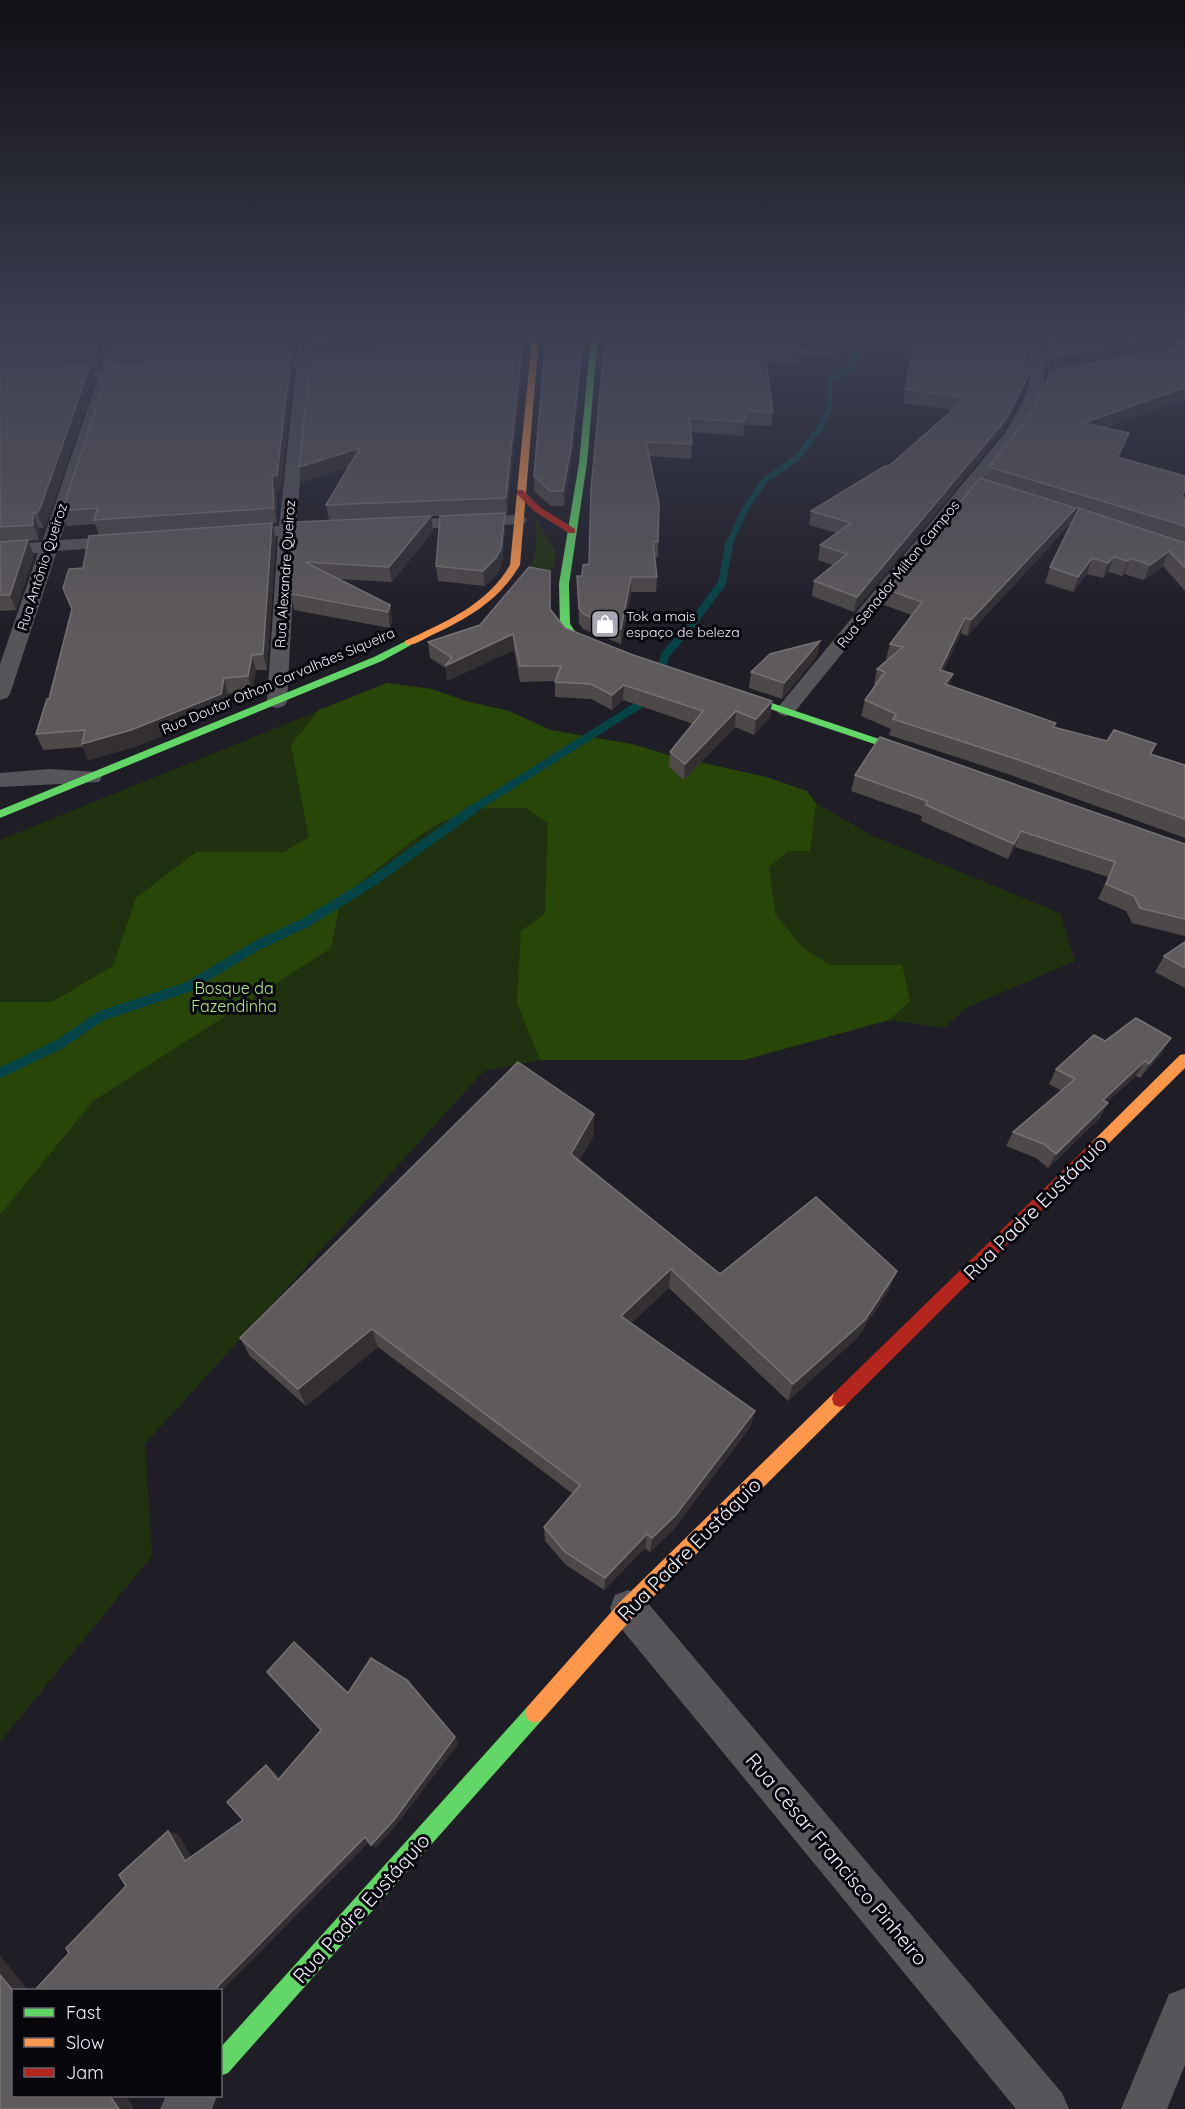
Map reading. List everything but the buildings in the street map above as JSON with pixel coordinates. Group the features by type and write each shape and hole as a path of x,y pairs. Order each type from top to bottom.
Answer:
{"street":[{"name":"Rua Antônio Queiroz","path":"0,694 85,435"},
{"name":"Rua Alexandre Queiroz","path":"277,702 287,530 297,435"},
{"name":"Rua Doutor Othon Carvalhães Siqueira","path":"0,814 378,659 467,613 493,594 509,578 515,565 525,435"},
{"path":"587,435 564,584 565,624 574,636 622,656"},
{"name":"Rua Senador Milton Campos","path":"786,710 978,486 1010,435"},
{"path":"520,492 537,508 572,531"},
{"path":"379,526 518,520"},
{"path":"216,535 345,528"},
{"path":"0,550 144,540"},
{"path":"720,688 931,760"},
{"path":"0,780 50,776 91,777"},
{"name":"Rua Padre Eustáquio","path":"222,2064 628,1608 1182,1066"},
{"name":"Rua César Francisco Pinheiro","path":"628,1608 1046,2109"},
{"path":"1144,2109 1185,2010"},
{"path":"183,2109 194,2097"}],"green space":[{"path":"536,520 556,551 551,577 528,577 536,551"},
{"name":"Bosque da Fazendinha","path":"387,683 432,689 466,701 509,711 550,730 632,744 672,756 766,777 807,791 816,803 871,835 1060,913 1075,961 966,1008 944,1028 889,1020 744,1060 540,1060 484,1071 145,1444 152,1556 0,1742 0,840"},
{"path":"387,683 432,689 466,701 509,711 550,730 632,744 672,756 766,777 807,791 816,803 810,851 788,851 769,867 775,914 803,948 830,965 902,965 910,1001 889,1020 744,1060 540,1060 517,1002 521,931 545,914 548,823 527,808 485,808 441,822 417,837 341,898 331,948 93,1101 0,1215 0,1002 52,1002 113,966 136,898 196,852 284,852 309,837 291,745 319,710"}],"waterway":[{"path":"728,547 746,507 765,480 797,458 814,435"},
{"path":"659,678 665,655 689,628 722,583 729,545"},
{"path":"470,811 639,705 647,696"},
{"path":"0,1073 60,1044 101,1016 188,987 258,945 305,923 367,885 472,810"}],"traffic: fast":[{"path":"586,435 564,584 565,624 574,636 608,651"},
{"path":"0,814 378,659 408,643"},
{"path":"730,692 920,756"},
{"path":"222,2063 535,1713"}],"traffic: slow":[{"path":"408,643 454,621 483,603 507,579 515,565 527,435"},
{"path":"1097,1146 1185,1059"},
{"path":"535,1713 628,1608 840,1399"}],"traffic: jam":[{"path":"520,492 537,509 572,531"},
{"path":"840,1399 1097,1146"}],"place":[{"name":"Tok a mais espaço de beleza","path":"605,624"}]}
